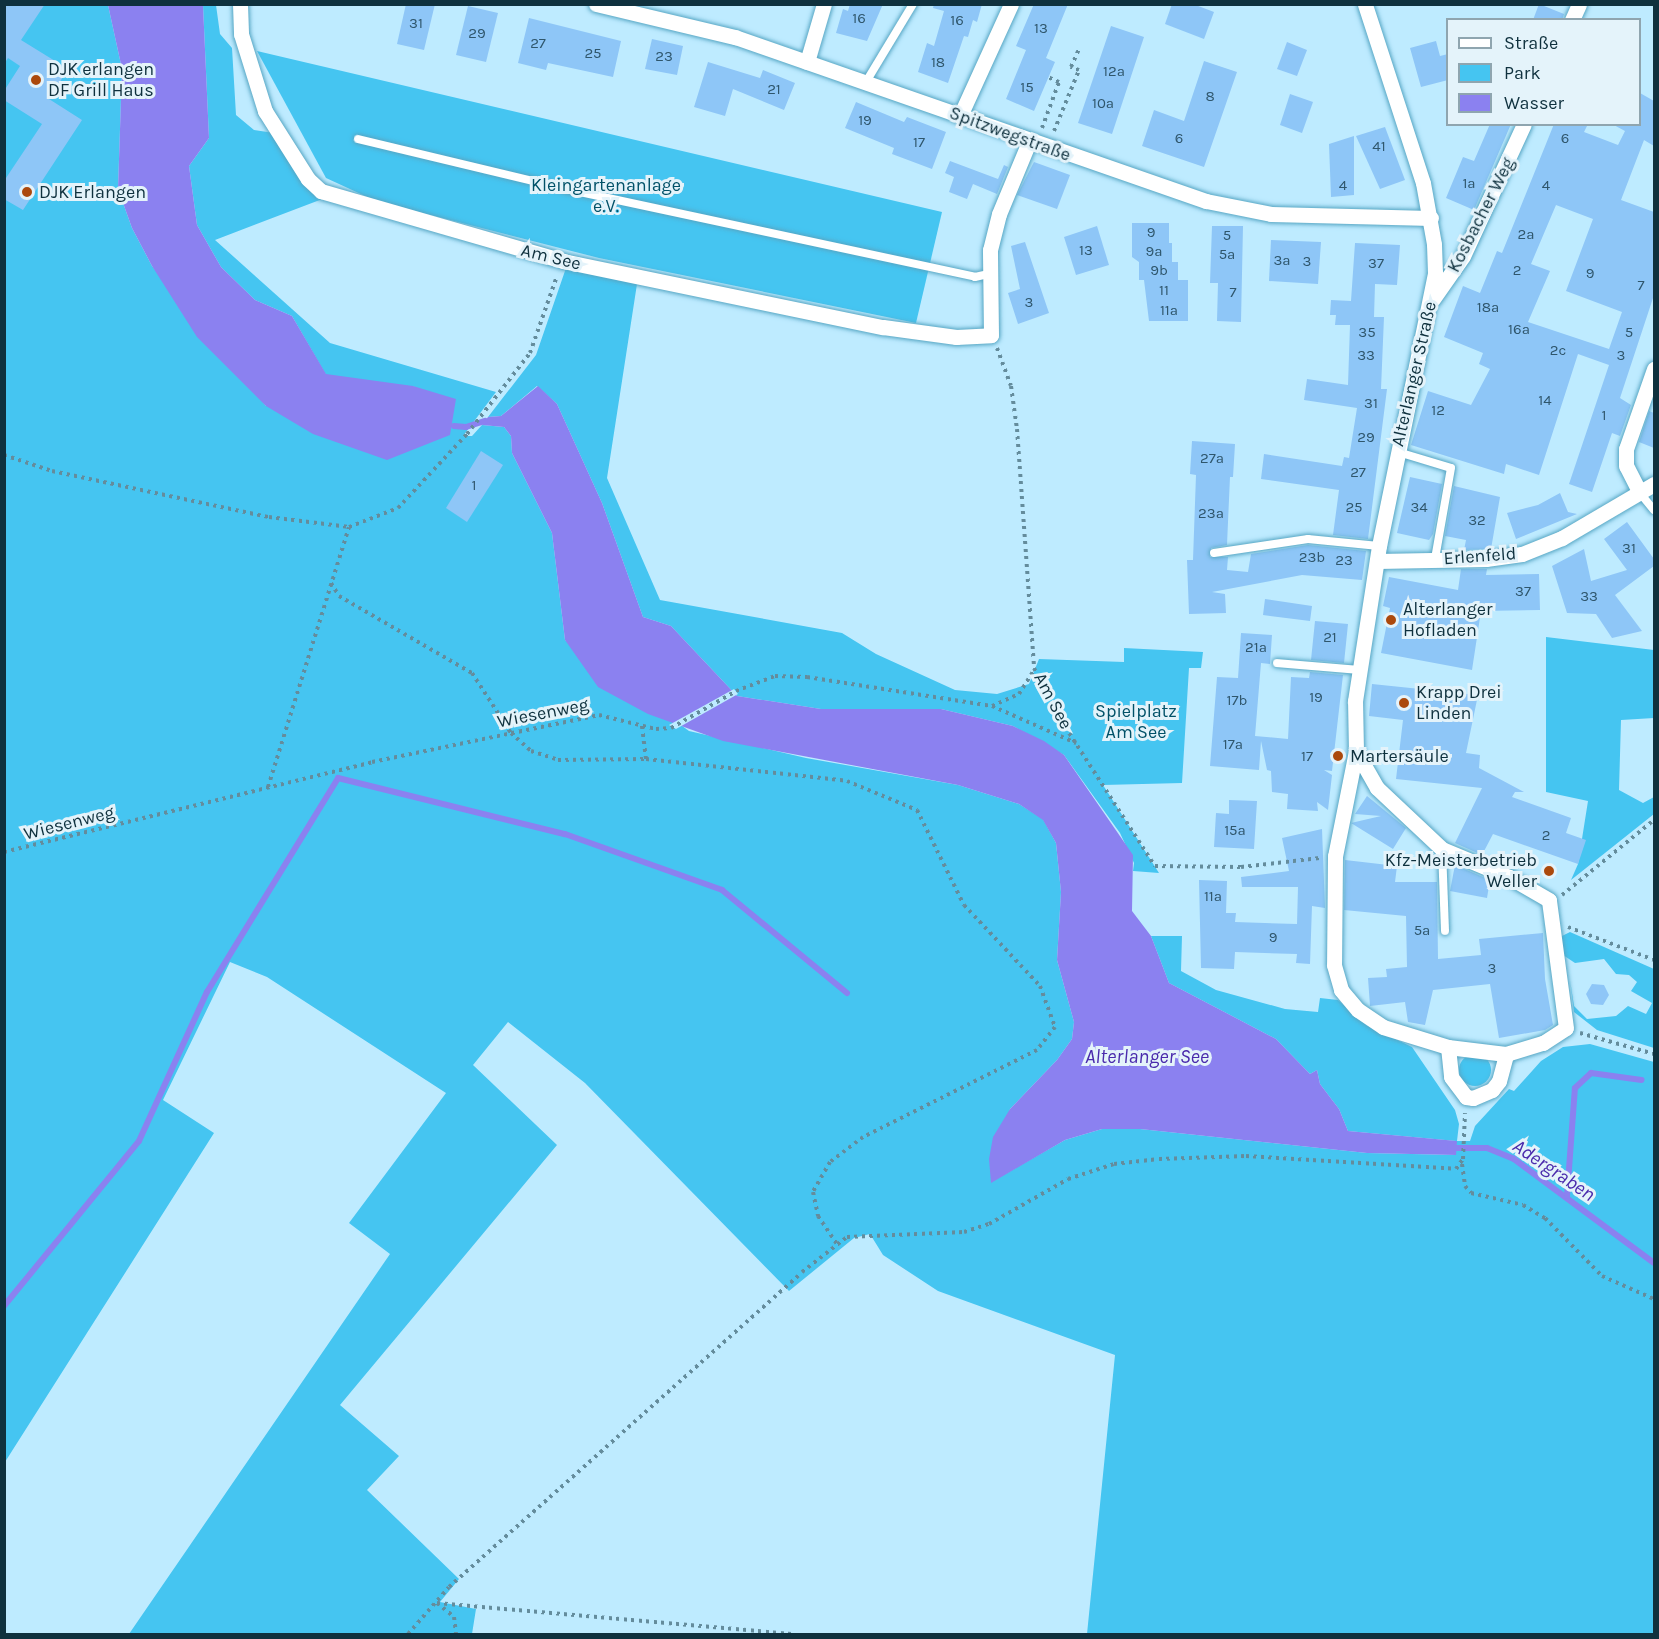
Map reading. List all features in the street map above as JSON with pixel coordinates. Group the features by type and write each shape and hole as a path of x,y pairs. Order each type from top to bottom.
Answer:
{"street":[{"name":"Am See","path":"240,4 242,34 266,111 308,179 321,191 563,261 883,327 956,337 991,335"},
{"name":"Spitzwegstraße","path":"596,4 654,10 866,82 1047,149 1238,209 1299,216 1431,218"},
{"path":"807,62 824,4"},
{"path":"960,116 1011,4"},
{"name":"Alterlanger Straße","path":"1365,4 1423,183 1431,218 1435,273 1431,302 1397,451 1359,669 1354,728 1356,751 1335,856 1334,966 1341,990 1358,1010 1383,1028 1448,1047 1506,1054 1543,1044 1566,1028"},
{"path":"1573,18 1579,4"},
{"name":"Kosbacher Weg","path":"1431,302 1463,256 1523,126"},
{"path":"991,335 988,274 999,214 1029,142"},
{"path":"1641,493 1626,466 1626,448 1654,369"},
{"name":"Erlenfeld","path":"1378,554 1435,559 1486,559 1522,554 1562,538 1654,484"},
{"name":"Alterlanger Straße","path":"1356,751 1377,788 1442,849 1509,877 1549,900"},
{"path":"1549,900 1566,1028"},
{"path":"1448,1047 1451,1077 1466,1096 1482,1097 1492,1090 1506,1054"}],"lane":[{"path":"866,82 913,4"},
{"path":"357,139 566,189 975,277 988,274"},
{"path":"1397,451 1451,468 1435,559"},
{"path":"1641,493 1654,510"},
{"path":"1214,553 1308,539 1378,554"},
{"path":"1277,663 1359,669"},
{"path":"1442,849 1444,931"}],"path":[{"path":"1047,149 1079,70 1071,67 1079,49"},
{"path":"1029,142 1042,128 1059,82 1048,77"},
{"path":"4,455 52,471 269,517 349,527 398,508 467,434 530,353 563,261"},
{"name":"Am See","path":"991,335 1011,386 1016,418 1034,669 1076,742 1155,866 1241,867 1335,856"},
{"path":"268,788 349,527"},
{"path":"331,583 339,596 472,673 510,734 531,751 558,759 646,759 847,781 917,810 964,905 1040,986 1055,1026 1037,1050 863,1137 830,1162 813,1192 818,1216 837,1244"},
{"path":"992,706 1019,694 1034,669"},
{"name":"Wiesenweg","path":"4,852 268,788 599,716 671,728 736,691 775,676 807,677 992,706 1076,742"},
{"path":"642,724 646,759"},
{"path":"1549,900 1564,893 1654,820"},
{"path":"1552,920 1654,960"},
{"path":"1566,1028 1654,1054"},
{"path":"1466,1096 1462,1163 1465,1186 1471,1192 1523,1205 1545,1218 1602,1276 1654,1299"},
{"path":"408,1635 449,1587 837,1244 848,1238 872,1234 949,1236 964,1232 989,1224 1068,1179 1114,1164 1246,1156 1445,1170 1462,1163"},
{"path":"437,1603 454,1617 456,1635"},
{"path":"437,1603 792,1635"}],"green space":[{"path":"5,5 108,5 122,69 118,189 132,228 152,266 266,406 415,387 326,375 292,316 255,300 221,267 197,225 189,166 209,138 203,5 216,5 220,34 232,48 236,115 254,130 274,133 325,198 215,240 330,343 496,392 463,436 472,436 482,425 504,427 511,436 512,453 552,533 565,640 689,731 806,758 958,785 1019,804 1043,819 1056,843 1061,892 1057,960 1074,1022 1072,1039 1057,1060 1010,1109 991,1182 1065,1140 1102,1129 1140,1129 1367,1153 1456,1155 1456,1141 1348,1131 1339,1109 1320,1084 1317,1070 1310,1074 1276,1039 1169,983 1151,936 1182,936 1181,971 1216,990 1285,1009 1318,1012 1320,998 1338,1000 1366,1025 1412,1047 1455,1110 1459,1124 1457,1141 1470,1141 1475,1126 1509,1089 1514,1091 1541,1061 1563,1047 1590,1044 1654,1062 1654,1634 1087,1634 1115,1355 938,1291 883,1255 870,1234 854,1238 789,1291 585,1083 508,1022 473,1065 557,1145 340,1405 399,1456 367,1490 459,1579 440,1602 476,1609 472,1634 129,1634 390,1254 349,1223 446,1093 267,977 230,962 163,1100 214,1133 5,1462"},
{"name":"Kleingartenanlage e.V.","path":"257,51 942,212 916,323 599,258 376,201 326,178"},
{"name":"Spielplatz Am See","path":"566,268 637,284 607,478 660,600 842,633 876,654 955,690 997,694 1029,684 1039,659 1124,662 1124,648 1203,652 1201,668 1189,668 1182,783 1103,785 1159,873 1133,871 1134,863 1120,833 1064,755 1013,726 941,709 821,709 737,696 671,626 643,617 602,503 557,404 537,386 501,416 488,417 536,355"},
{"path":"1546,637 1654,650 1654,718 1621,720 1619,790 1643,803 1654,797 1654,814 1571,880 1578,864 1588,801 1546,792"},
{"path":"1570,932 1654,969 1654,1048 1597,1030 1574,1012 1570,980 1574,1006 1587,1019 1616,1016 1628,1006 1646,1014 1652,1003 1631,991 1637,982 1629,975 1616,974 1604,959 1575,963 1563,955 1560,937"},
{"path":"1475,1054 1487,1058 1491,1070 1487,1082 1475,1086 1463,1082 1459,1070 1463,1058"}],"water":[{"path":"108,5 203,5 209,138 189,166 197,225 221,267 255,300 292,316 326,374 413,386 456,399 450,435 387,460 313,434 266,406 197,337 152,266 132,228 118,189 122,69"},
{"name":"Alterlanger See","path":"538,386 557,404 602,503 643,617 671,626 737,696 821,709 941,709 1013,726 1044,741 1064,755 1133,855 1132,911 1151,936 1169,983 1276,1039 1310,1074 1317,1070 1320,1084 1339,1109 1348,1131 1457,1141 1456,1155 1367,1153 1140,1129 1102,1129 1065,1140 991,1183 989,1159 993,1137 1010,1109 1057,1060 1072,1039 1074,1022 1057,960 1061,892 1056,843 1043,820 1019,804 958,785 723,741 648,714 598,687 565,640 552,533 512,453 511,436 504,427 482,425 488,417 501,416"}],"pier":[{"path":"734,689 738,694 676,729 669,725"}],"building":[{"path":"4,4 45,4 21,40 68,69 49,99 82,120 23,210 4,199 4,181 42,124 4,100 4,91 20,66 8,58 4,64"},
{"path":"406,4 435,4 424,50 397,44"},
{"path":"850,4 883,4 867,41 836,33 843,9 848,11"},
{"path":"934,4 982,4 977,22 973,20 968,37 964,36 948,83 918,72 927,43 934,46 944,11 933,8"},
{"path":"1034,4 1068,4 1046,58 1055,62 1034,111 1006,99 1026,50 1016,46"},
{"path":"1172,4 1193,4 1214,12 1204,39 1165,24"},
{"path":"1539,4 1564,14 1563,18 1534,18"},
{"path":"468,6 498,13 486,62 456,55"},
{"path":"529,18 621,41 613,77 548,63 546,70 518,63"},
{"path":"1111,26 1144,37 1112,134 1078,123"},
{"path":"652,39 683,46 677,75 645,69"},
{"path":"1436,41 1440,56 1446,54 1446,81 1421,87 1410,48"},
{"path":"1287,42 1307,50 1297,76 1277,69"},
{"path":"1204,61 1237,72 1204,167 1142,146 1154,110 1184,121"},
{"path":"708,62 760,78 763,70 795,83 784,110 733,89 725,116 694,107"},
{"path":"1290,94 1313,102 1302,133 1280,125"},
{"path":"1641,94 1654,101 1654,146 1644,140 1621,200 1654,212 1654,295 1620,398 1631,405 1620,436 1612,433 1592,492 1569,484 1609,365 1578,354 1539,475 1506,464 1504,474 1411,445 1428,391 1471,405 1490,369 1479,364 1483,353 1444,337 1463,286 1480,293 1497,251 1502,253 1553,126 1587,126 1584,132 1618,145 1625,131 1616,126 1641,126","holes":["1556,205 1593,219 1566,291 1622,312 1609,349 1528,322 1550,271 1531,264"]},
{"path":"856,102 904,122 907,117 946,132 932,169 892,154 894,148 845,128"},
{"path":"1489,126 1510,126 1474,210 1446,198 1463,157 1474,161"},
{"path":"1385,127 1405,180 1380,189 1356,136"},
{"path":"1354,136 1354,195 1331,197 1329,144"},
{"path":"950,161 998,179 1004,165 1008,167 997,194 973,184 967,199 949,192 954,177 945,173"},
{"path":"1034,162 1070,175 1057,209 1017,195"},
{"path":"1132,223 1169,223 1172,262 1178,262 1178,280 1188,280 1188,321 1149,321 1144,280 1139,280 1139,262 1132,257"},
{"path":"1097,226 1109,265 1076,275 1064,237"},
{"path":"1212,226 1243,226 1241,322 1217,321 1218,283 1210,283"},
{"path":"1271,240 1321,242 1318,284 1269,281"},
{"path":"1025,242 1049,313 1018,324 1008,293 1020,289 1011,246"},
{"path":"1355,243 1400,245 1397,285 1375,284 1374,317 1384,317 1381,389 1387,389 1368,539 1333,535 1339,490 1261,479 1264,454 1342,466 1344,457 1349,458 1357,408 1304,400 1307,379 1348,385 1350,325 1335,325 1336,315 1330,315 1331,300 1351,301"},
{"path":"1649,411 1654,413 1654,448 1639,442"},
{"path":"1192,441 1235,444 1233,477 1230,477 1227,545 1211,548 1210,557 1228,557 1227,570 1248,572 1251,554 1308,545 1366,551 1362,580 1302,575 1212,592 1225,594 1226,613 1189,614 1187,560 1193,560 1196,475 1190,474"},
{"path":"481,451 503,465 467,522 446,508"},
{"path":"1410,477 1442,484 1433,534 1429,540 1397,533"},
{"path":"1454,486 1500,497 1491,549 1464,550 1466,540 1445,536"},
{"path":"1560,493 1568,512 1577,514 1516,539 1507,513 1538,505"},
{"path":"1627,522 1654,559 1654,566 1615,595 1642,631 1612,638 1596,614 1567,613 1552,566 1584,549 1591,581 1627,570 1604,539"},
{"path":"1461,569 1487,569 1486,575 1539,574 1540,610 1481,611 1472,670 1381,653 1390,608 1383,606 1389,577 1458,590"},
{"path":"1265,599 1312,606 1310,621 1263,615"},
{"path":"1315,621 1348,624 1344,663 1311,660"},
{"path":"1241,633 1272,635 1270,664 1261,663 1255,736 1288,739 1291,677 1309,678 1310,672 1343,675 1332,771 1324,770 1332,775 1328,810 1317,802 1318,811 1287,809 1288,794 1272,792 1271,771 1267,770 1261,741 1259,770 1210,766 1217,677 1238,678"},
{"path":"1372,684 1478,695 1466,753 1480,755 1479,768 1524,792 1515,792 1512,797 1571,818 1566,833 1586,840 1578,864 1493,834 1482,855 1455,843 1482,788 1396,779 1403,720 1369,716"},
{"path":"1367,796 1406,828 1393,849 1351,823 1381,816 1355,814"},
{"path":"1229,800 1257,801 1254,849 1214,847 1216,813 1229,814"},
{"path":"1322,829 1325,908 1312,906 1310,964 1296,963 1297,954 1235,952 1234,969 1201,968 1199,880 1227,881 1226,913 1236,913 1235,922 1297,924 1298,887 1242,887 1241,877 1289,871 1282,838"},
{"path":"1345,860 1397,866 1395,882 1437,882 1438,959 1481,955 1479,939 1543,933 1545,979 1553,1025 1545,1030 1499,1038 1490,984 1433,990 1425,1025 1408,1022 1405,1002 1370,1006 1368,978 1387,977 1386,969 1407,967 1406,916 1344,910"},
{"path":"1455,865 1490,880 1487,898 1450,891"},
{"path":"1592,984 1604,985 1609,995 1603,1005 1591,1004 1586,994"}],"waterway":[{"path":"454,426 466,427 485,421"},
{"path":"4,1306 139,1141 207,992 338,778 565,834 722,890 847,993"},
{"path":"1567,1196 1575,1088 1591,1073 1642,1080"},
{"name":"Adergraben","path":"1450,1148 1487,1148 1514,1159 1654,1263"}],"place":[{"name":"DJK erlangen DF Grill Haus","path":"36,80"},
{"name":"DJK Erlangen","path":"27,192"},
{"name":"Alterlanger Hofladen","path":"1391,620"},
{"name":"Krapp Drei Linden","path":"1404,703"},
{"name":"Martersäule","path":"1338,756"},
{"name":"Kfz-Meisterbetrieb Weller","path":"1549,871"}]}
